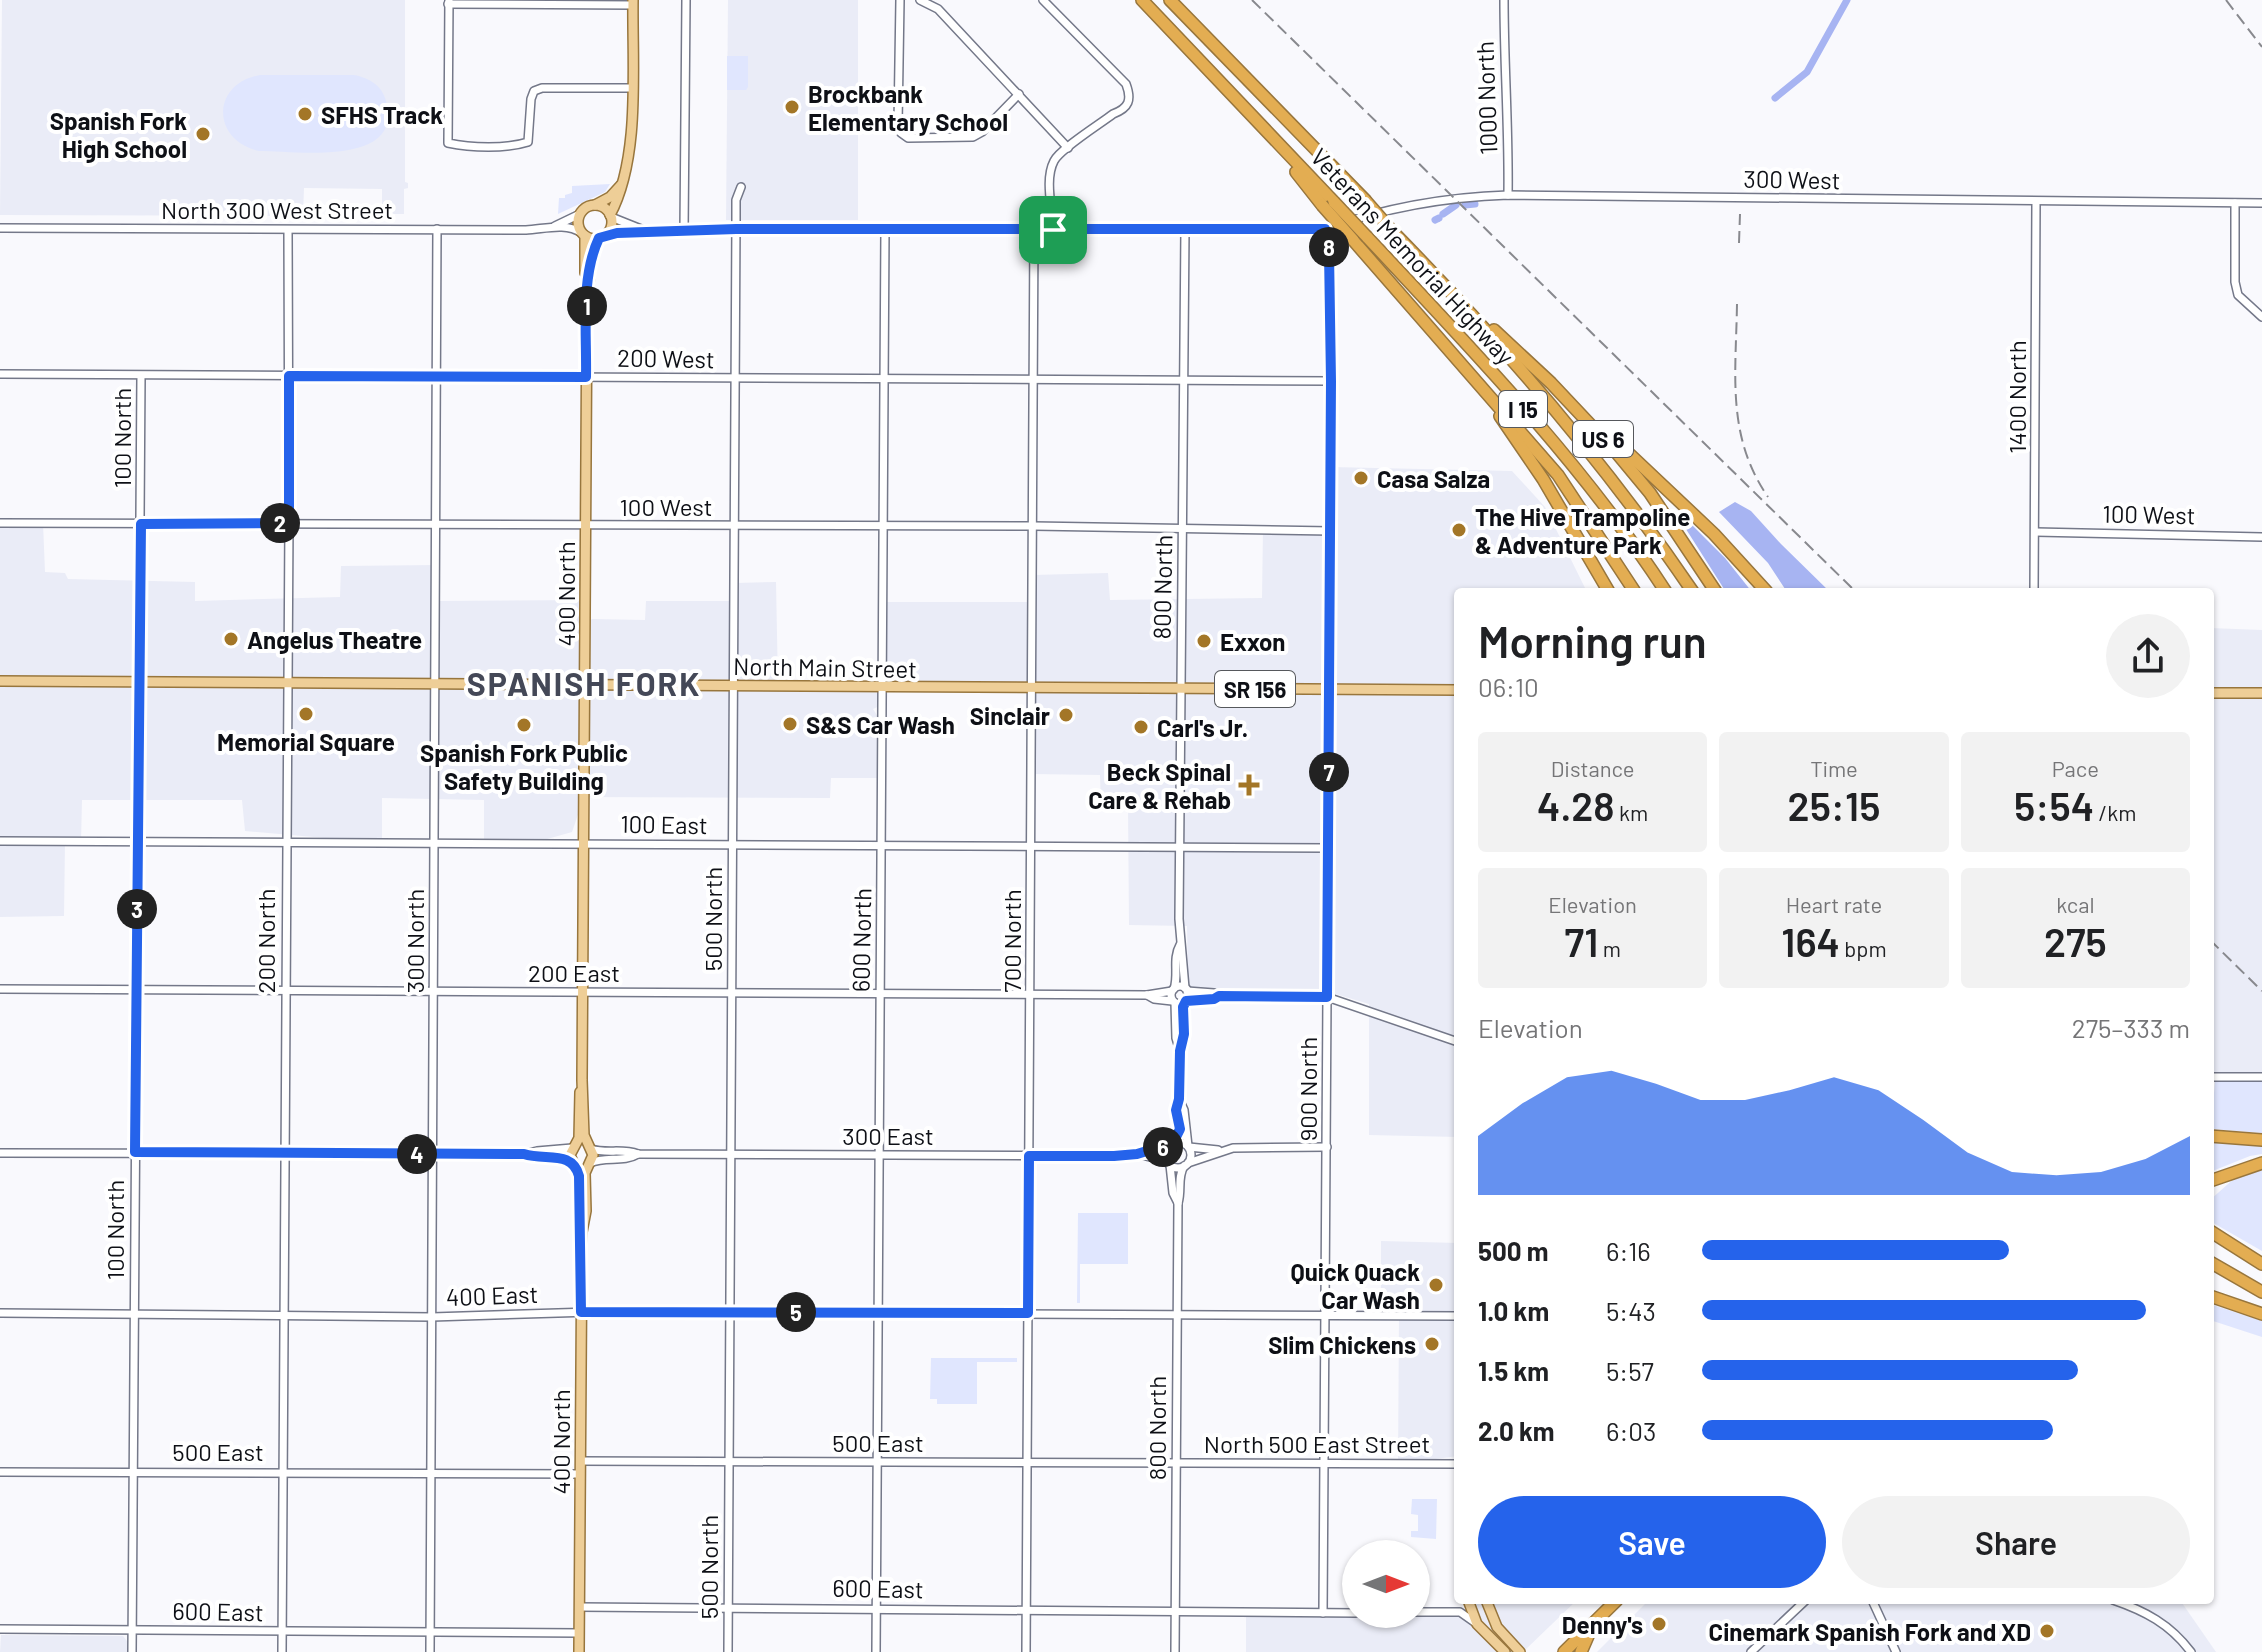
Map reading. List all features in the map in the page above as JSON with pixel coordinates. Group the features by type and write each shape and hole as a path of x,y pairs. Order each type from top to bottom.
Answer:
{"highway":[{"name":"Veterans Memorial Highway","path":"1142,0 1328,203 1367,237 1463,339 1566,459 1663,588"},
{"name":"Veterans Memorial Highway","path":"1170,0 1466,307 1602,466 1647,524 1690,588"},
{"path":"1328,203 1353,240 1558,475 1632,588"},
{"name":"US 6","path":"1466,307 1512,344 1616,452 1650,493 1713,588"},
{"path":"1551,383 1714,534 1763,588"},
{"path":"1492,402 1543,479 1607,588"},
{"path":"2214,1136 2262,1140"},
{"path":"2214,1180 2262,1163"},
{"path":"2214,1234 2262,1264"},
{"path":"2214,1264 2262,1292"},
{"path":"2214,1297 2262,1314"},
{"path":"1564,1652 1613,1604"},
{"path":"1581,1652 1592,1625"}],"main road":[{"path":"625,179 610,197 580,214 578,224 583,234 601,237 610,228 610,216 625,179 631,139 633,3"},
{"path":"594,205 604,208 610,216"},
{"name":"400 North","path":"583,234 587,300 582,1080 584,1135 589,1147"},
{"name":"400 North","path":"587,300 592,255 601,237"},
{"name":"North Main Street","path":"0,681 1454,690"},
{"path":"2214,693 2262,693"},
{"name":"400 North","path":"574,1147 579,1138 578,1107 582,1080"},
{"path":"574,1147 589,1147 593,1155 589,1164 574,1163 570,1155 574,1147"},
{"name":"400 North","path":"574,1163 579,1176 582,1232"},
{"name":"400 North","path":"579,1652 582,1232 586,1211 584,1176 589,1164"},
{"path":"1470,1604 1477,1624 1505,1652"},
{"path":"1487,1604 1497,1627 1520,1652"}],"street":[{"path":"684,230 686,0"},
{"path":"900,0 898,124 901,133 908,138 973,137 982,132 1019,94"},
{"path":"920,0 938,9 1068,148"},
{"path":"1043,0 1126,84 1130,96 1128,105 1053,162 1053,230"},
{"name":"1000 North","path":"1504,0 1508,195"},
{"path":"632,88 542,88 534,91 531,99 528,142 518,145 448,143 448,2 633,3"},
{"name":"500 North","path":"728,1652 736,200 741,187"},
{"name":"300 West","path":"1325,229 1412,205 1461,197 1508,195 2262,203"},
{"name":"1400 North","path":"2034,588 2036,202"},
{"path":"2235,203 2235,282 2238,295 2262,317"},
{"path":"553,227 580,214"},
{"path":"610,216 627,226 647,230"},
{"path":"553,227 572,228 583,234"},
{"name":"North 300 West Street","path":"0,228 526,230 553,227"},
{"name":"300 North","path":"430,1652 437,229"},
{"path":"601,237 647,230 736,229 1325,229"},
{"name":"600 North","path":"876,1652 885,229"},
{"name":"800 North","path":"1180,1002 1173,990 1180,945 1185,229"},
{"name":"900 North","path":"1323,1613 1331,531 1329,252 1325,229"},
{"name":"200 North","path":"282,1652 288,230"},
{"name":"700 North","path":"1026,1652 1034,230"},
{"name":"200 West","path":"0,374 1331,381"},
{"name":"100 North","path":"132,1652 141,376"},
{"name":"100 West","path":"0,523 1034,526 1331,531"},
{"name":"100 West","path":"2036,532 2262,537"},
{"name":"100 East","path":"0,841 1328,848"},
{"name":"800 North","path":"1180,945 1186,990 1180,1002"},
{"name":"200 East","path":"0,989 1147,995 1186,990 1219,996 1327,997 1454,1041"},
{"name":"200 East","path":"1147,995 1154,999 1180,1002 1219,996"},
{"path":"1180,1002 1176,1038 1180,1051 1176,1110 1180,1129 1165,1153 1169,1163 1177,1168 1220,1150 1239,1147 1327,1147"},
{"path":"2214,1077 2262,1077"},
{"path":"1179,1099 1185,1116 1191,1157 1186,1165"},
{"path":"1171,1144 1181,1142 1188,1146 1220,1150"},
{"name":"300 East","path":"589,1147 600,1152 628,1151 638,1154 1029,1156 1137,1154 1171,1144"},
{"path":"0,1153 433,1155 524,1154 574,1147"},
{"path":"524,1154 540,1159 566,1159 574,1163"},
{"name":"300 East","path":"589,1164 601,1159 628,1159 638,1154"},
{"name":"300 East","path":"1137,1154 1169,1163"},
{"name":"800 North","path":"1169,1163 1173,1193 1178,1203"},
{"name":"800 North","path":"1175,1652 1178,1203 1180,1175 1186,1165"},
{"name":"400 East","path":"0,1313 432,1317 581,1312 1454,1316"},
{"name":"500 East","path":"580,1461 1176,1462"},
{"name":"North 500 East Street","path":"1176,1462 1454,1464"},
{"name":"500 East","path":"0,1472 580,1474"},
{"path":"1460,1612 1465,1604"},
{"path":"1751,1652 1802,1604"},
{"path":"1874,1604 1896,1652"},
{"path":"2123,1604 2152,1616 2181,1639 2191,1652"},
{"name":"600 East","path":"579,1607 1342,1613"},
{"path":"1430,1612 1460,1612 1477,1624"},
{"name":"600 East","path":"0,1629 579,1633"}],"shaded area":[{"name":"Spanish Fork High School","path":"2,0 405,0 405,182 408,188 404,189 404,214 382,214 382,189 304,188 303,216 0,215"},
{"name":"Brockbank Elementary School","path":"728,0 858,0 858,220 726,220"},
{"path":"727,56 748,56 746,90 727,90"},
{"name":"SFHS Track","path":"260,75 354,75 365,78 384,95 388,122 379,137 364,146 344,151 259,151 243,145 232,136 223,112 225,100 232,89 244,80"},
{"path":"610,184 605,192 558,214 559,198 572,193 572,186"},
{"path":"1331,467 1512,471 1545,507 1585,588 1454,588 1454,1137 1369,1135 1369,1004 1319,989 1192,989 1188,985 1187,926 1129,925 1128,807 1101,809 1100,775 1032,774 1032,689 882,688 883,602 1033,602 1033,575 1108,573 1110,600 1262,598 1263,529 1331,530"},
{"path":"0,523 43,523 45,572 65,573 68,579 195,582 195,601 340,597 341,566 436,565 436,601 585,600 586,623 592,619 645,620 646,601 734,601 735,583 776,582 778,686 882,688 882,705 873,709 882,723 881,778 831,778 830,798 584,797 572,832 533,843 484,843 484,800 382,798 382,843 245,831 242,800 82,800 81,842 65,842 64,916 0,917"},
{"path":"2214,628 2262,630 2262,1084 2214,1082"},
{"path":"2215,1082 2262,1082 2262,1133 2214,1129"},
{"path":"2214,1139 2262,1144 2262,1154 2214,1170"},
{"path":"2262,1169 2262,1251 2214,1223 2214,1196 2236,1177"},
{"path":"1078,1213 1128,1213 1128,1264 1080,1264 1080,1303 1077,1303"},
{"path":"1381,1241 1454,1243 1454,1457 1398,1464 1399,1315 1381,1315"},
{"path":"2214,1305 2262,1321 2262,1337 2214,1321"},
{"path":"931,1358 1017,1358 1017,1362 977,1362 977,1404 937,1404 937,1399 930,1399"},
{"path":"1412,1499 1437,1499 1436,1539 1411,1537 1411,1531 1418,1531 1418,1515 1411,1514"},
{"path":"1476,1604 1573,1604 1523,1652 1246,1652 1246,1613 1342,1613 1342,1628 1430,1628 1430,1612 1460,1612 1477,1622"},
{"path":"1645,1604 2183,1604 2216,1652 1597,1652"},
{"path":"1,1635 123,1636 127,1641 127,1652 0,1652"}],"water":[{"path":"1735,502 1751,511 1826,588 1784,588 1768,563 1719,512"},
{"path":"1688,521 1725,558 1749,588 1723,588 1684,526"}],"waterway":[{"path":"1775,98 1807,72 1847,0"},
{"path":"1465,205 1475,204"},
{"path":"1443,214 1456,205"},
{"path":"1435,220 1439,218"}],"railway":[{"path":"1252,0 1852,588"},
{"path":"2226,0 2262,47"},
{"path":"1739,243 1740,214"},
{"path":"1737,304 1735,380 1739,428 1745,451 1768,497"},
{"path":"2214,944 2262,991"}],"place":[{"name":"Brockbank Elementary School","path":"792,107"},
{"name":"SFHS Track","path":"305,114"},
{"name":"Spanish Fork High School","path":"203,134"},
{"name":"Casa Salza","path":"1361,478"},
{"name":"The Hive Trampoline & Adventure Park","path":"1459,530"},
{"name":"Angelus Theatre","path":"231,639"},
{"name":"Exxon","path":"1204,641"},
{"name":"Memorial Square","path":"306,714"},
{"name":"Sinclair","path":"1066,715"},
{"name":"S&S Car Wash","path":"790,724"},
{"name":"Spanish Fork Public Safety Building","path":"524,725"},
{"name":"Carl's Jr.","path":"1141,727"},
{"name":"Beck Spinal Care & Rehab","path":"1249,785"},
{"name":"Quick Quack Car Wash","path":"1436,1285"},
{"name":"Slim Chickens","path":"1432,1344"},
{"name":"Denny's","path":"1659,1624"},
{"name":"Cinemark Spanish Fork and XD","path":"2047,1631"}],"district":[{"name":"SPANISH FORK","path":"584,683"}],"route":[{"path":"1325,229 1329,252 1331,381 1327,997 1219,996 1186,1001 1183,1007 1184,1034 1176,1110 1180,1129 1173,1143 1137,1154 1029,1156 1028,1313 581,1312 579,1176 575,1164 569,1160 540,1159 524,1154 135,1152 141,524 289,523 289,376 586,377 587,300 592,255 599,238 610,234 647,230 1053,230 1325,229"}]}
